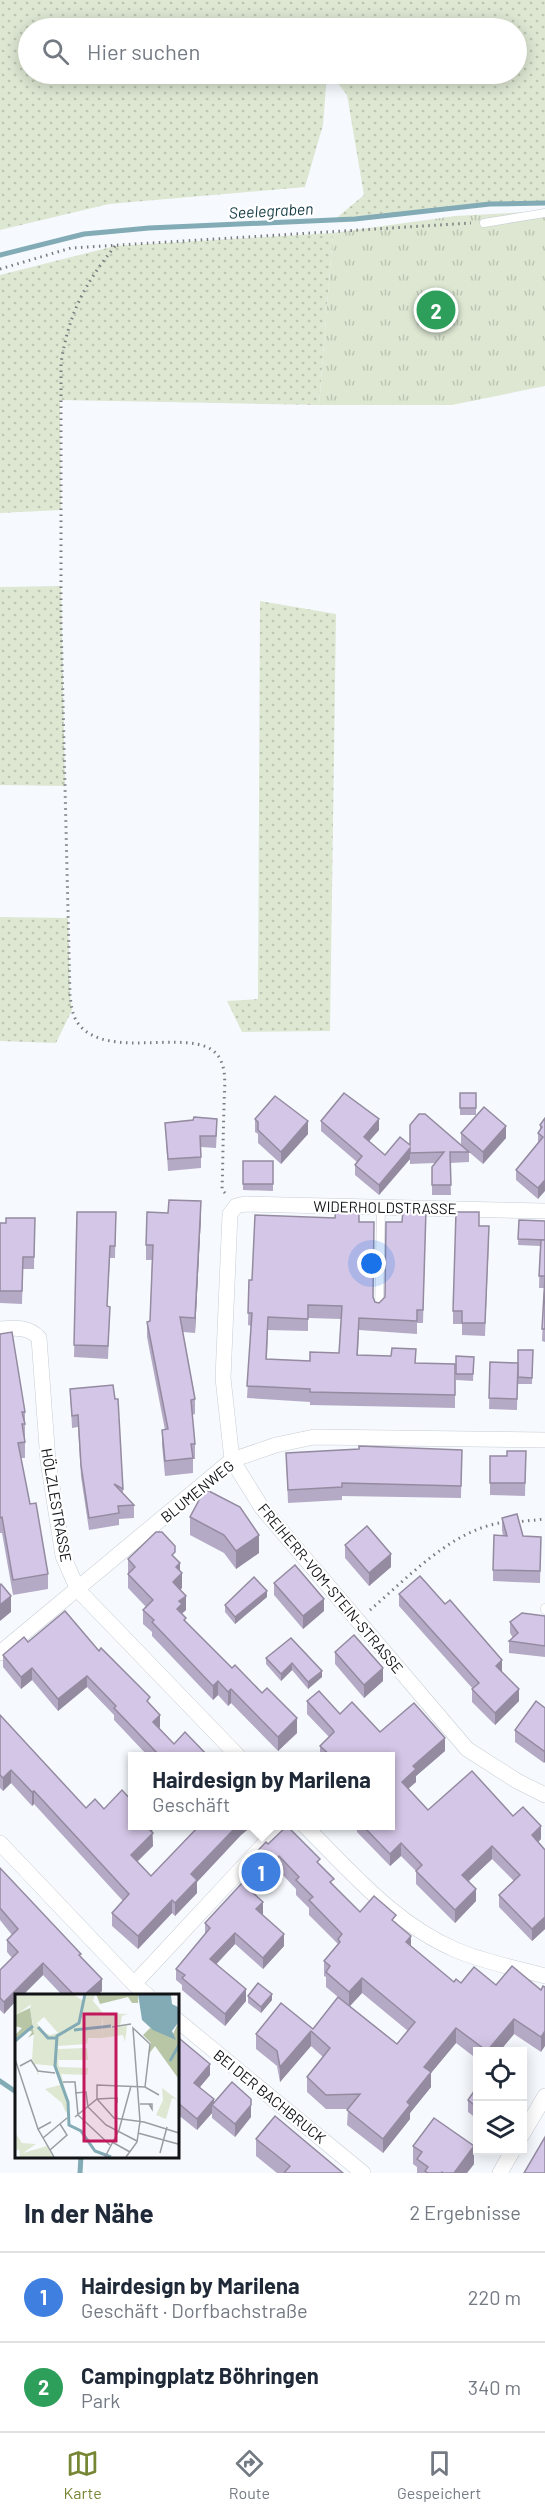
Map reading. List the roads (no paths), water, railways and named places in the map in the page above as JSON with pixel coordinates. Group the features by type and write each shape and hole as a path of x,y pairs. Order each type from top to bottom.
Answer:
{"street":[{"name":"WIDERHOLDSTRASSE","path":"233,1210 245,1204 545,1211"},
{"name":"FREIHERR-VOM-STEIN-STRASSE","path":"233,1210 223,1378 232,1460 262,1508 467,1749 517,1781 545,1795"},
{"name":"HÖLZLESTRASSE","path":"0,1329 32,1330 39,1338 48,1461 63,1556 78,1590 234,1752"},
{"name":"BLUMENWEG","path":"0,1653 232,1460 276,1445 314,1437 545,1440"},
{"path":"134,1984 277,1830"},
{"path":"309,1830 378,1899 422,1932 459,1952 545,1976"},
{"path":"0,1843 146,1994"},
{"name":"BEI DER BACHBRUCK","path":"178,2021 363,2173"},
{"path":"527,2127 545,2096"},
{"path":"500,2173 511,2155"}],"lane":[{"path":"484,223 545,213"},
{"path":"379,1310 381,1207"}],"waterway":[{"name":"Seelegraben","path":"0,255 84,234 149,228 355,219 490,204 545,203"},
{"path":"0,2081 15,2091"},
{"path":"80,2173 81,2158"}],"place":[{"name":"Campingplatz Böhringen","path":"436,310"},
{"name":"Hairdesign by Marilena","path":"261,1872"}]}
